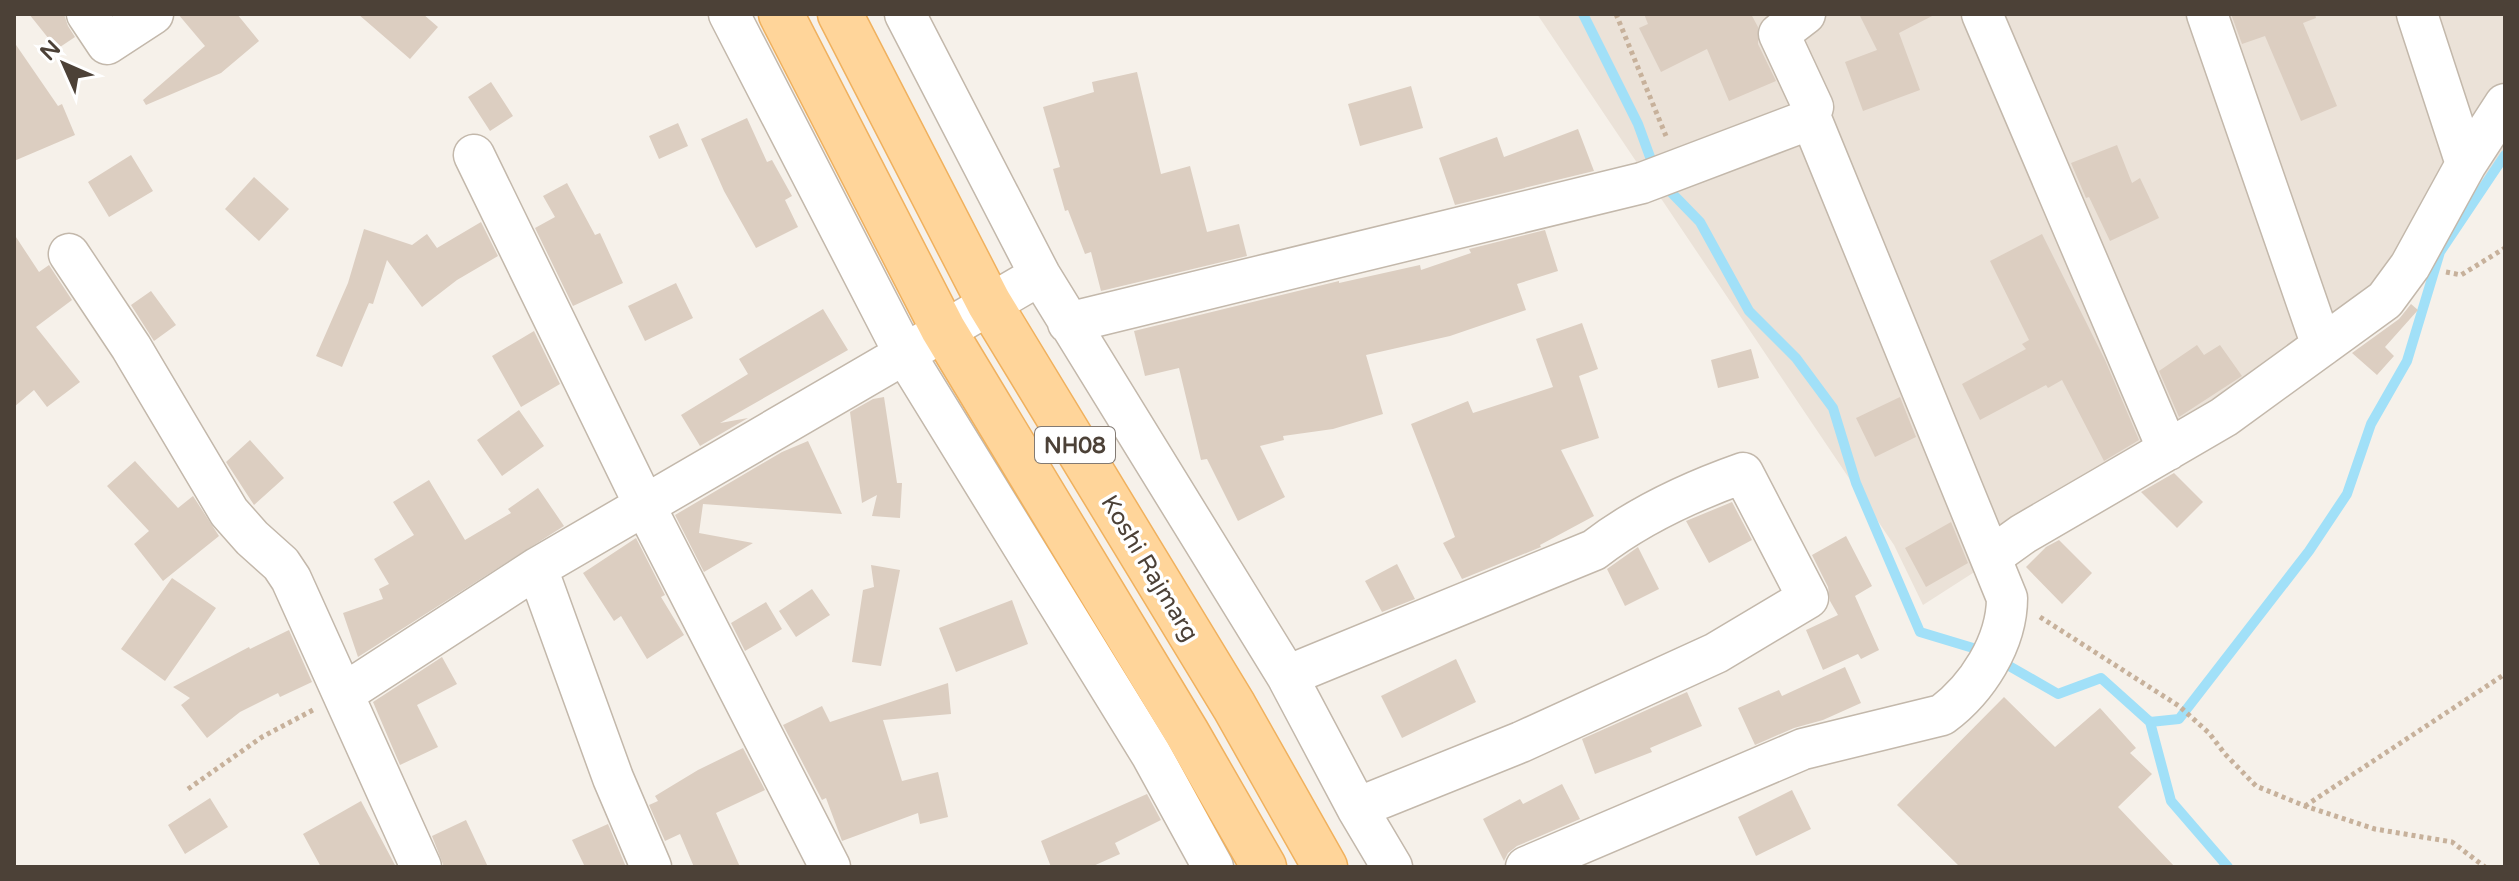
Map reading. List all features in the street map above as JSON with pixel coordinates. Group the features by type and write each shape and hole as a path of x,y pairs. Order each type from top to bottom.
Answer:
{"main road":[{"name":"NH08","path":"781,14 943,329 1187,733 1264,867"},
{"name":"Koshi Rajmarg","path":"840,14 989,303 1234,706 1325,867"}],"street":[{"path":"87,14 107,44 153,14"},
{"path":"703,14 894,359 1151,754 1213,867"},
{"path":"729,14 894,359"},
{"path":"905,14 1040,275 1287,676 1392,867"},
{"path":"931,14 998,141"},
{"path":"1982,14 2168,450"},
{"path":"2207,14 2322,346"},
{"path":"2417,14 2466,164"},
{"path":"1068,323 1660,177 1803,122 1810,116 1813,107 1785,21"},
{"path":"1991,557 2023,534 2224,417 2385,300 2410,266 2466,164 2505,104"},
{"path":"1526,867 1803,749 1942,715 1960,702 1992,654 2007,613 2007,598 1810,116"},
{"path":"474,155 645,506 830,867"},
{"path":"69,254 131,347 229,512 281,564 291,579 421,867"},
{"path":"343,694 537,568 1040,275"},
{"path":"1287,676 1594,550 1623,527 1680,498 1743,473 1808,598 1716,653 1521,742 1357,808"},
{"path":"537,568 613,778 651,867"}],"path":[{"path":"1616,14 1638,64 1660,177"},
{"path":"2453,274 2461,275 2505,248"},
{"path":"2007,598 2081,641 2179,706 2209,733 2256,786 2375,829 2452,842 2485,867"},
{"path":"2305,806 2505,674"},
{"path":"188,789 262,737 343,694"}],"shaded area":[{"path":"1537,14 2505,14 2505,163 2287,371 1923,605 1894,545"}],"building":[{"path":"29,14 64,14 75,37 57,49"},
{"path":"178,14 237,14 259,41 221,73 146,105 143,100 205,46"},
{"path":"358,14 423,14 438,27 410,59"},
{"path":"1644,14 1751,14 1758,27 1758,44 1776,81 1729,101 1707,49 1661,72 1639,28 1648,24"},
{"path":"1859,14 1936,14 1899,33 1920,90 1863,111 1845,62 1877,50"},
{"path":"2231,14 2315,14 2316,18 2303,23 2337,106 2301,121 2265,36 2242,44"},
{"path":"14,42 58,106 62,104 75,135 14,161"},
{"path":"1137,72 1161,174 1190,166 1207,232 1239,224 1247,256 1101,291 1091,252 1085,254 1068,210 1065,211 1053,169 1060,167 1043,107 1094,92 1092,82"},
{"path":"491,82 513,116 490,131 468,97"},
{"path":"1411,86 1423,128 1360,146 1348,104"},
{"path":"747,118 767,162 772,160 792,196 785,200 798,227 756,248 724,191 701,139"},
{"path":"678,123 688,146 659,159 649,136"},
{"path":"1578,129 1594,171 1455,205 1439,158 1497,137 1504,157"},
{"path":"2117,145 2132,183 2140,178 2159,218 2110,241 2071,163"},
{"path":"131,155 153,191 109,217 88,182"},
{"path":"254,177 289,209 259,241 225,209"},
{"path":"567,183 595,235 600,233 623,283 573,306 535,228 555,217 543,196"},
{"path":"481,222 498,256 457,280 422,307 387,260 373,304 369,303 342,367 316,356 348,283 364,229 412,245 427,234 437,248"},
{"path":"1545,230 1558,271 1517,284 1526,310 1450,336 1366,355 1383,414 1333,429 1283,436 1284,440 1260,446 1285,497 1238,521 1207,459 1201,460 1179,368 1145,376 1134,331 1339,281 1420,265 1421,270 1471,253 1469,249"},
{"path":"14,234 39,272 49,265 72,300 36,327 80,382 47,407 34,390 14,407"},
{"path":"2042,234 2105,360 2139,440 2104,461 2062,380 2048,388 2046,385 1980,420 1962,384 2026,349 2022,344 2029,340 1990,261"},
{"path":"676,283 693,318 645,341 628,306"},
{"path":"151,291 176,325 154,341 131,305"},
{"path":"2411,304 2418,310 2385,347 2394,356 2377,375 2352,353 2399,319"},
{"path":"823,309 848,350 720,423 748,418 700,446 681,415 748,374 739,359"},
{"path":"1582,323 1598,369 1579,376 1599,438 1561,450 1594,516 1541,547 1462,579 1443,543 1455,537 1411,424 1468,401 1473,413 1553,387 1536,339"},
{"path":"534,331 560,384 521,407 492,356"},
{"path":"2197,345 2204,355 2220,345 2242,376 2179,417 2159,371"},
{"path":"1751,349 1759,378 1718,388 1711,360"},
{"path":"884,397 897,483 902,483 900,518 872,516 877,495 862,503 850,412 873,399"},
{"path":"1900,397 1916,437 1875,457 1856,418"},
{"path":"519,410 544,446 502,476 477,440"},
{"path":"250,440 284,478 254,505 226,462"},
{"path":"808,441 842,514 703,504 699,533 753,543 704,572 675,515 782,452"},
{"path":"135,461 178,508 193,496 219,536 163,581 134,544 149,531 107,486"},
{"path":"2174,473 2203,502 2177,528 2141,492"},
{"path":"429,480 465,540 511,513 508,509 538,488 564,526 358,657 343,613 383,599 379,589 389,584 374,559 414,535 393,502"},
{"path":"1732,502 1752,540 1709,563 1686,521"},
{"path":"1951,522 1968,563 1926,587 1905,548"},
{"path":"1846,536 1872,586 1855,596 1879,650 1861,659 1858,654 1823,670 1806,630 1838,615 1812,555"},
{"path":"636,538 665,595 661,597 684,635 647,659 621,616 614,621 583,573"},
{"path":"2059,540 2092,573 2062,604 2026,567 2046,547"},
{"path":"1638,547 1659,589 1625,606 1607,569"},
{"path":"1397,564 1415,599 1382,612 1365,581"},
{"path":"871,565 900,570 881,666 852,662 863,590 874,587"},
{"path":"172,578 216,608 165,681 121,649"},
{"path":"812,589 830,615 796,637 779,611"},
{"path":"1012,600 1028,644 956,672 939,628"},
{"path":"766,602 782,629 745,651 731,623"},
{"path":"289,630 312,682 280,697 278,693 240,712 207,738 181,705 190,698 173,687"},
{"path":"442,657 457,684 417,705 438,747 400,765 373,702"},
{"path":"1456,659 1476,702 1402,738 1381,696"},
{"path":"1845,667 1861,703 1755,745 1738,708 1779,690 1782,696"},
{"path":"948,683 951,714 883,720 902,781 938,772 948,817 920,824 918,813 842,841 826,798 822,800 783,725 822,706 830,722"},
{"path":"1687,692 1702,726 1650,748 1652,752 1595,774 1582,739"},
{"path":"2004,697 2055,747 2100,708 2136,748 2130,753 2152,774 2118,807 2175,867 1960,867 1897,805"},
{"path":"743,748 765,790 716,813 740,867 694,867 680,834 665,841 649,805 658,801 655,796"},
{"path":"1562,784 1580,819 1517,846 1504,861 1483,819 1520,799 1523,804"},
{"path":"1792,790 1811,829 1756,856 1738,817"},
{"path":"1147,794 1161,820 1115,843 1120,854 1091,867 1051,867 1041,841"},
{"path":"210,798 228,827 185,854 168,825"},
{"path":"361,801 396,867 321,867 303,834"},
{"path":"466,820 488,867 444,867 432,836"},
{"path":"608,824 626,867 585,867 572,840"}],"waterway":[{"path":"1583,14 1638,124 1654,168"},
{"path":"2150,722 2179,719 2309,551 2347,494 2371,424 2407,361 2440,252 2505,155"},
{"path":"1664,185 1700,222 1749,311 1796,358 1833,408 1856,483 1920,632 1983,651"},
{"path":"1997,659 2058,694 2101,678 2150,722 2171,801 2228,867"}]}
